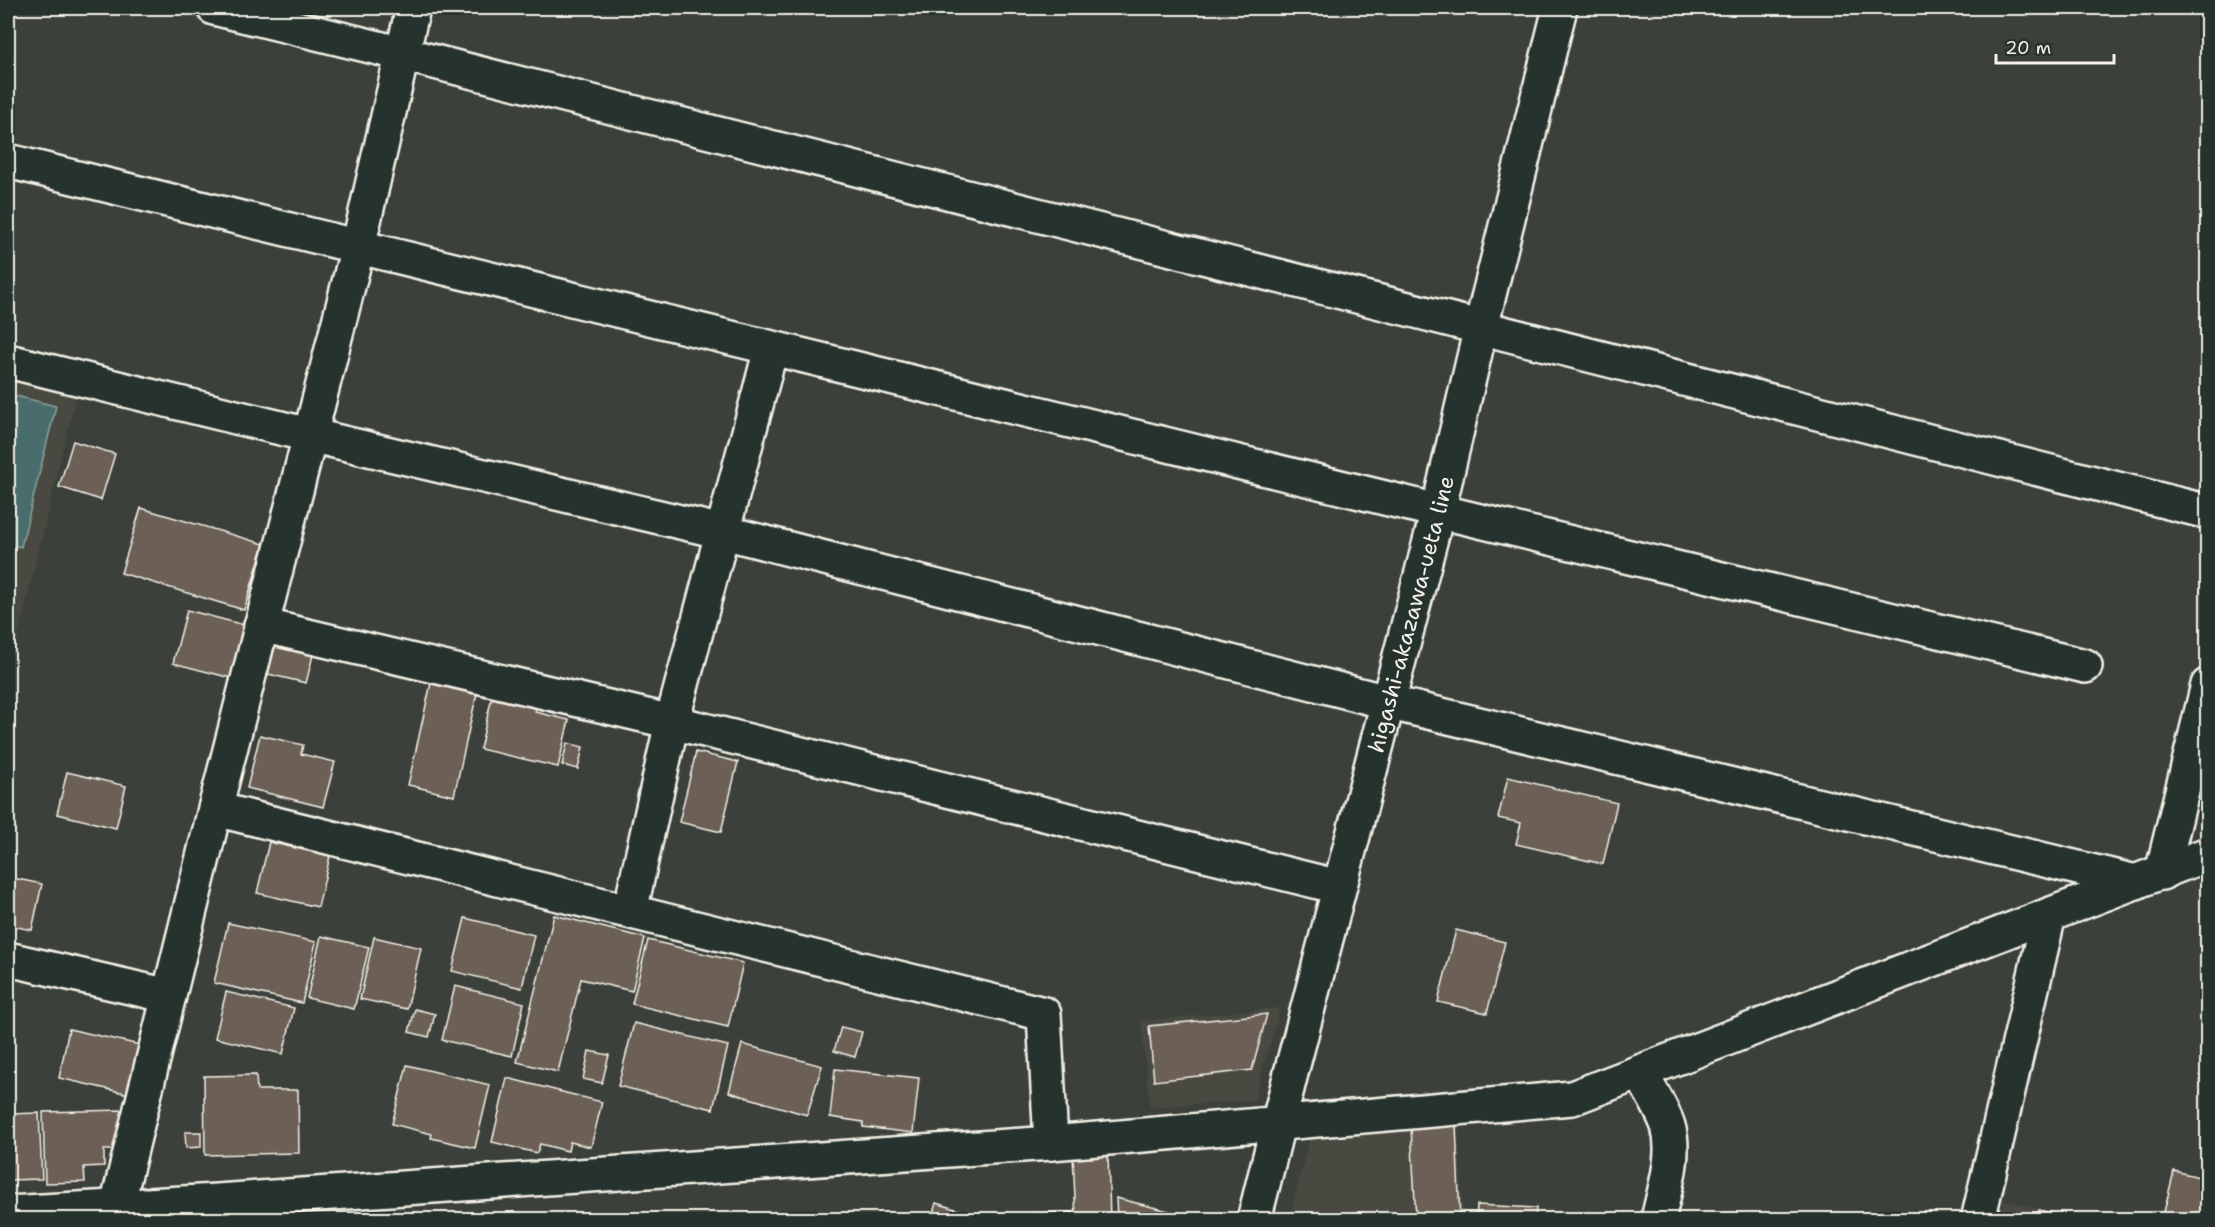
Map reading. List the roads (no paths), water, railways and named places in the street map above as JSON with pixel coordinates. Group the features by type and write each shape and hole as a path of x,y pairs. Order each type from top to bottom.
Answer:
{"street":[{"path":"214,8 2208,512"},
{"path":"117,1206 214,809 358,247 413,8"},
{"name":"higashi-akazawa-ueta line","path":"1254,1220 1438,511 1560,8"},
{"path":"8,161 1438,511 2085,666"},
{"path":"630,911 672,722 771,348"},
{"path":"8,361 309,435 723,532 1387,702 2149,878"},
{"path":"261,625 672,722 1339,887"},
{"path":"2149,878 2208,685"},
{"path":"214,809 1044,1014 1051,1143"},
{"path":"8,1213 217,1201 1051,1143 1572,1098 2208,854"},
{"path":"1978,1220 2049,915"},
{"path":"8,958 169,996"},
{"path":"1640,1072 1668,1125 1671,1139 1670,1163 1658,1220"},
{"path":"217,1201 276,1220"}],"water":[{"path":"8,394 56,406 21,547 8,544"}]}
